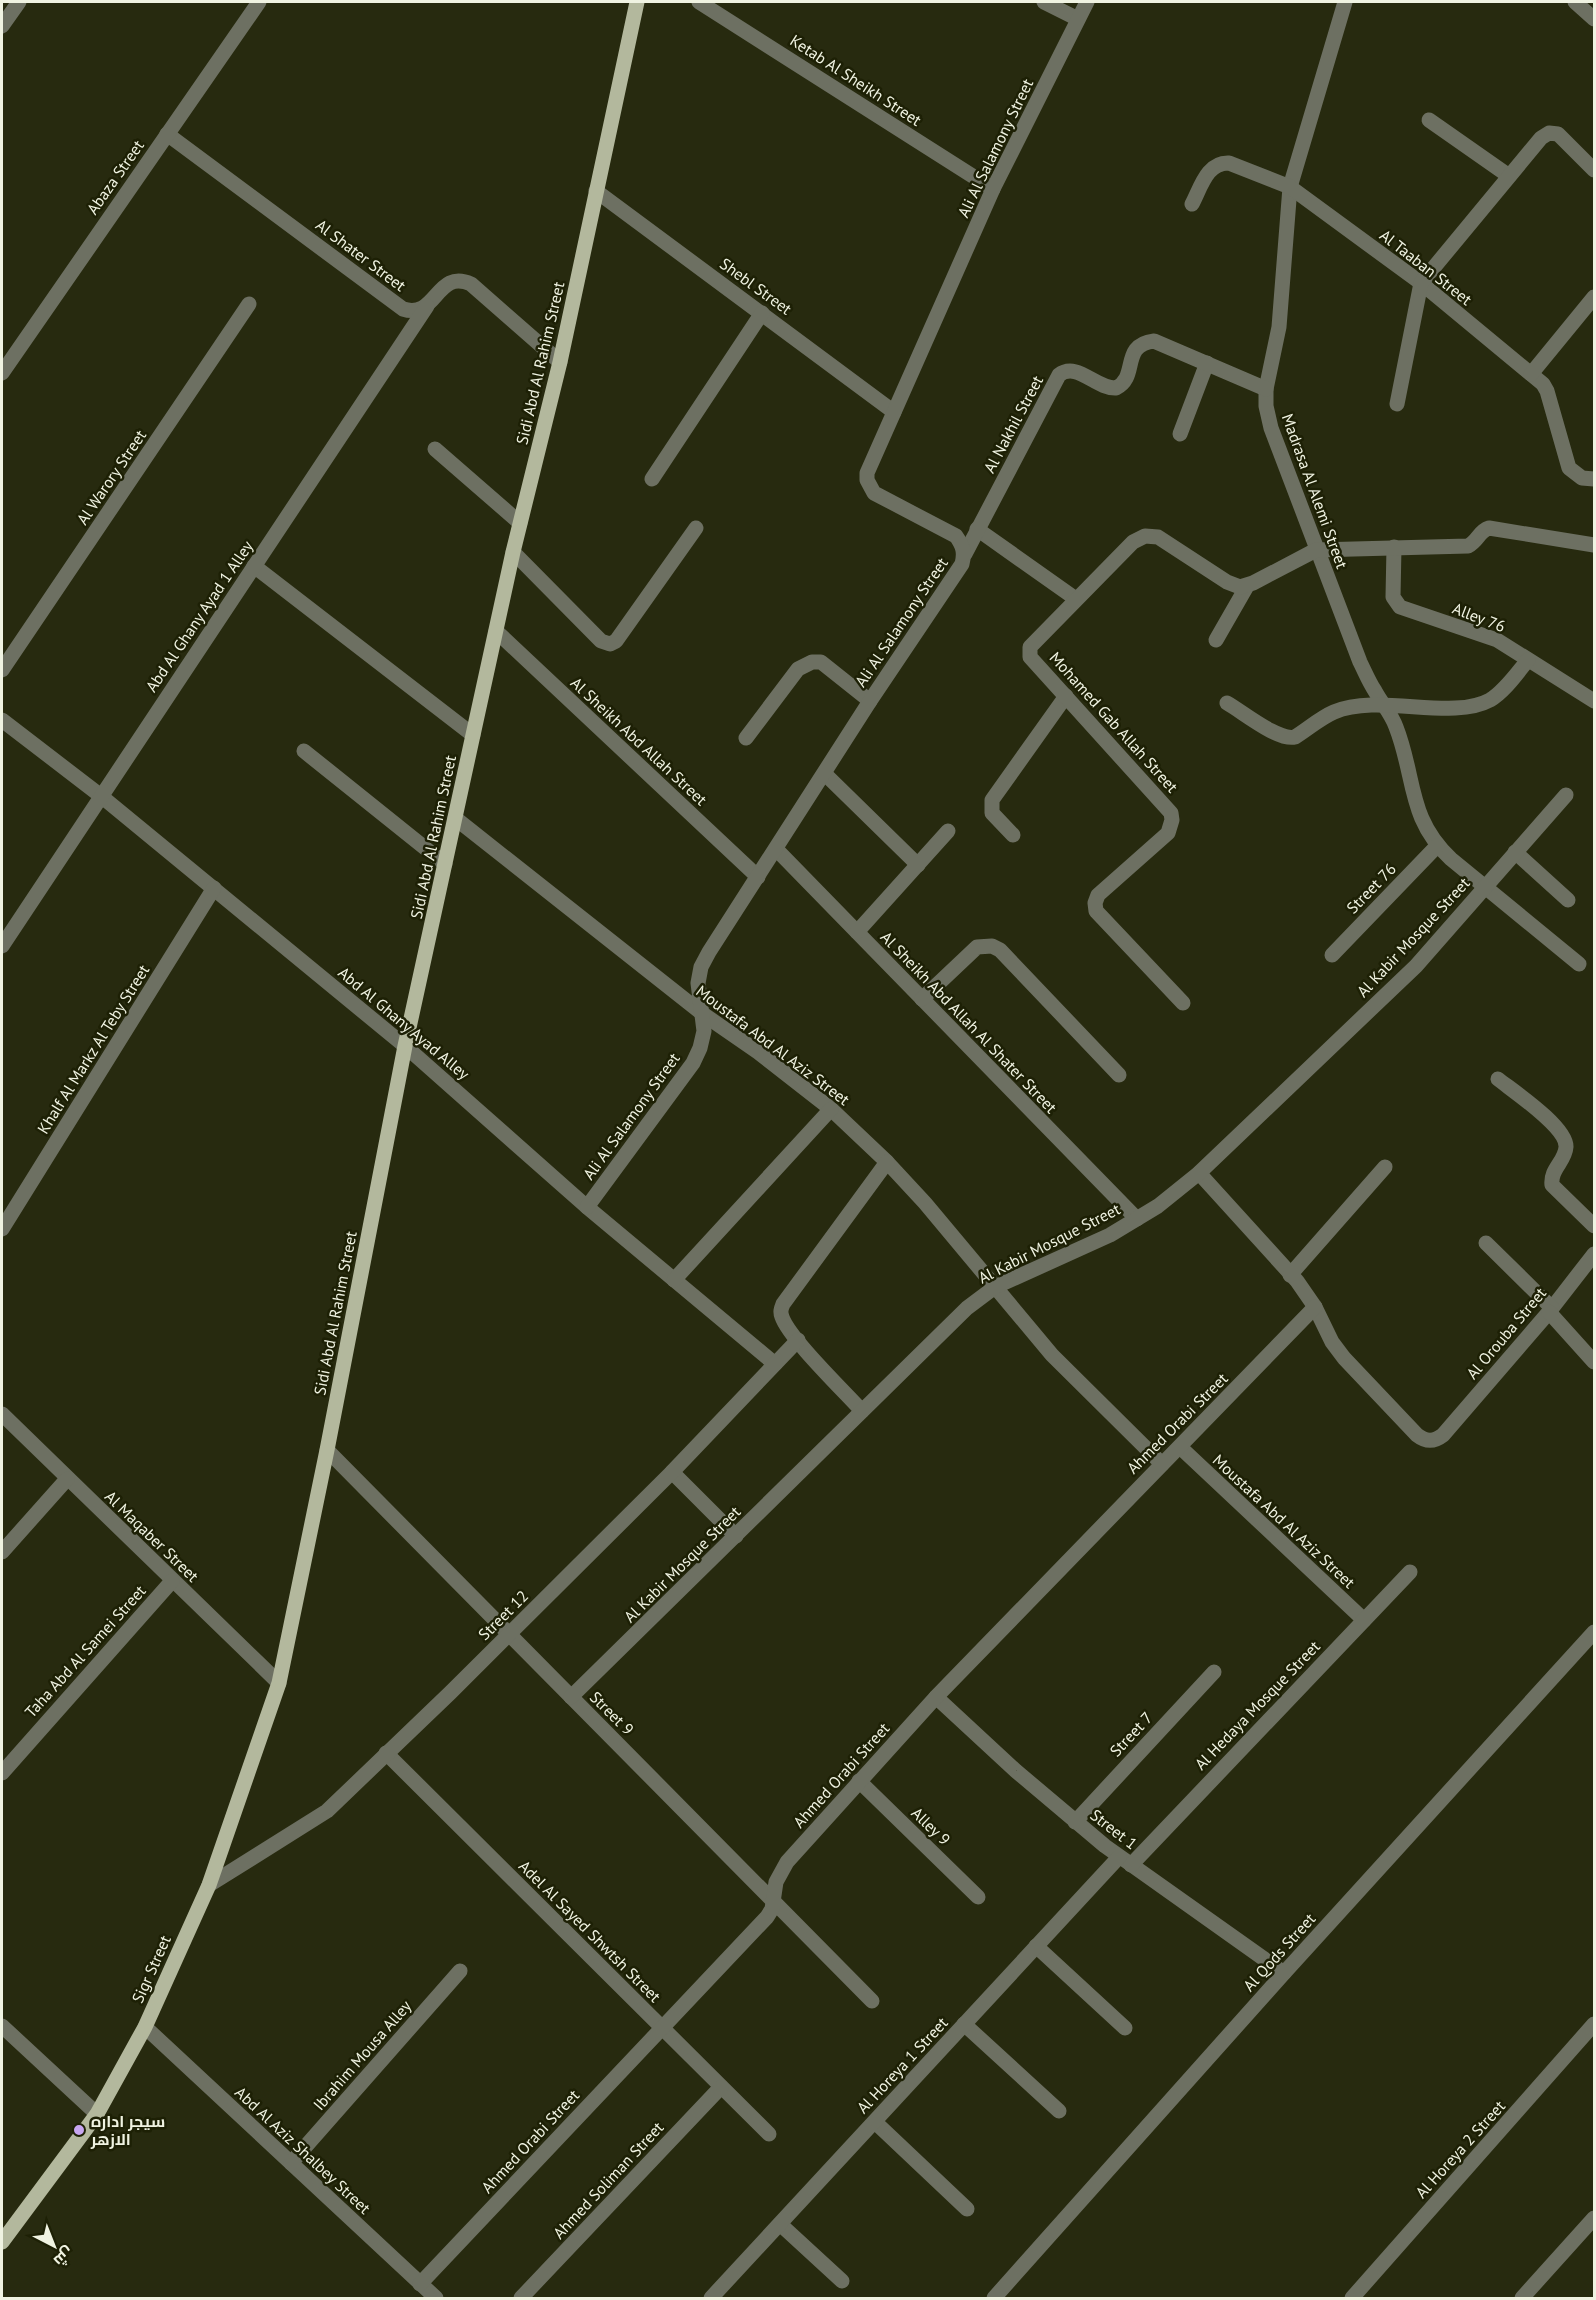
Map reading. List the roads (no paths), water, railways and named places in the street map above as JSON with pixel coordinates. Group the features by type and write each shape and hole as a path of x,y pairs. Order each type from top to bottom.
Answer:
{"main road":[{"name":"Sidi Abd Al Rahim Street","path":"279,1683 327,1450 405,1046 513,552 560,362 637,2"},
{"name":"Sigr Street","path":"2,2242 97,2114 145,2027 209,1885 279,1683"}],"street":[{"path":"2,26 19,2"},
{"name":"Abaza Street","path":"2,373 259,2"},
{"name":"Ketab Al Sheikh Street","path":"699,2 993,189"},
{"path":"1044,2 1078,19"},
{"name":"Ali Al Salamony Street","path":"587,1208 693,1063 704,1031 703,1014 698,998 701,967 870,701 958,572 964,554 963,544 956,536 880,497 870,487 867,474 993,189 1087,2"},
{"name":"Madrasa Al Alemi Street","path":"1345,2 1290,187 1279,327 1266,389 1266,406 1271,428 1360,662 1389,711 1402,743 1419,816 1427,832 1437,846 1484,887 1579,964"},
{"path":"1575,2 1594,19"},
{"path":"1429,120 1509,176"},
{"path":"1397,404 1420,283 1509,176 1541,138 1554,132 1562,136 1594,170"},
{"name":"Al Shater Street","path":"167,134 403,309 417,311 427,306"},
{"name":"Al Taaban Street","path":"1192,204 1209,171 1218,164 1229,163 1290,187 1420,283 1543,384 1569,468 1582,478 1594,479"},
{"name":"Shebl Street","path":"596,191 894,412"},
{"path":"427,306 447,284 453,281 471,284 560,362"},
{"path":"1531,374 1594,297"},
{"name":"Al Warory Street","path":"2,670 249,304"},
{"name":"Abd Al Ghany Ayad 1 Alley","path":"2,946 427,306"},
{"path":"652,478 762,313"},
{"name":"Al Nakhil Street","path":"964,554 1063,373 1074,370 1107,388 1116,388 1126,380 1135,350 1141,345 1154,341 1266,389"},
{"path":"1180,434 1207,363"},
{"path":"435,449 520,523"},
{"path":"513,552 601,641 610,644 616,641 696,528"},
{"path":"1216,640 1247,586 1317,550 1468,546 1476,541 1484,530 1494,528 1594,545"},
{"path":"977,529 1076,599"},
{"name":"Mohamed Gab Allah Street","path":"1184,1002 1099,914 1095,903 1098,895 1168,833 1172,820 1171,813 1030,657 1029,653 1030,647 1076,599 1133,542 1144,536 1158,537 1233,585 1247,586"},
{"name":"Alley 76","path":"1395,547 1393,597 1397,604 1497,640 1594,700"},
{"path":"254,566 473,735"},
{"name":"Al Sheikh Abd Allah Street","path":"496,631 758,877"},
{"path":"1227,703 1279,735 1290,738 1334,711 1357,706 1459,707 1477,705 1491,699 1528,660"},
{"path":"746,738 798,669 812,662 821,662 870,701"},
{"path":"1013,835 992,813 992,800 1066,696"},
{"name":"Abd Al Ghany Ayad Alley","path":"2,720 101,796 405,1046 587,1208 775,1364"},
{"path":"304,751 445,864"},
{"path":"825,774 918,865"},
{"name":"Al Kabir Mosque Street","path":"572,1697 967,1308 995,1287 1076,1251 1137,1219 1158,1206 1199,1173 1416,966 1566,795"},
{"name":"Moustafa Abd Al Aziz Street","path":"455,818 703,1014 759,1052 831,1109 887,1162 962,1245 1052,1355 1162,1464"},
{"path":"857,932 948,831"},
{"name":"Street 76","path":"1332,956 1437,846"},
{"name":"Al Sheikh Abd Allah Al Shater Street","path":"776,849 1137,1219"},
{"path":"1515,852 1569,900"},
{"name":"Khalf Al Markz Al Teby Street","path":"2,1229 214,888"},
{"path":"922,999 977,947 992,946 1000,950 1119,1075"},
{"path":"1498,1078 1560,1131 1566,1146 1551,1176 1552,1185 1594,1226"},
{"path":"674,1280 831,1109"},
{"path":"862,1410 798,1340 782,1318 781,1311 783,1304 887,1162"},
{"path":"1290,1275 1385,1167"},
{"path":"1199,1173 1290,1275 1315,1307"},
{"path":"1486,1243 1551,1310 1594,1362"},
{"name":"Al Orouba Street","path":"1315,1307 1332,1342 1344,1358 1417,1436 1433,1441 1443,1435 1551,1310 1594,1254"},
{"name":"Ahmed Orabi Street","path":"420,2284 767,1917 772,1910 776,1882 787,1862 859,1781 936,1697 1315,1307"},
{"name":"Street 12","path":"209,1885 327,1811 672,1472 798,1340"},
{"name":"Al Maqaber Street","path":"2,1414 279,1683"},
{"name":"Moustafa Abd Al Aziz Street","path":"1180,1448 1364,1620"},
{"name":"Street 9","path":"327,1450 872,2001"},
{"path":"672,1472 736,1536"},
{"path":"2,1552 67,1479"},
{"name":"Al Hedaya Mosque Street","path":"1125,1861 1410,1572"},
{"name":"Taha Abd Al Samei Street","path":"2,1773 172,1581"},
{"name":"Al Qods Street","path":"994,2298 1284,1973 1594,1632"},
{"name":"Street 7","path":"1075,1822 1214,1672"},
{"name":"Street 1","path":"936,1697 1075,1822 1125,1861 1284,1973"},
{"name":"Adel Al Sayed Shwtsh Street","path":"386,1753 769,2134"},
{"name":"Alley 9","path":"859,1781 978,1897"},
{"name":"Al Horeya 1 Street","path":"711,2298 1036,1946 1125,1861"},
{"path":"1036,1946 1125,2028"},
{"name":"Ibrahim Mousa Alley","path":"291,2163 460,1971"},
{"path":"964,2024 1059,2111"},
{"name":"Al Horeya 2 Street","path":"1352,2298 1594,2024"},
{"path":"2,2026 97,2114"},
{"name":"Abd Al Aziz Shalbey Street","path":"145,2027 436,2298"},
{"name":"Ahmed Soliman Street","path":"521,2298 721,2086"},
{"path":"875,2122 968,2209"},
{"path":"1522,2298 1594,2218"},
{"path":"780,2224 842,2281"}],"place":[{"name":"سيجر اداره الازهر","path":"79,2130"}]}
